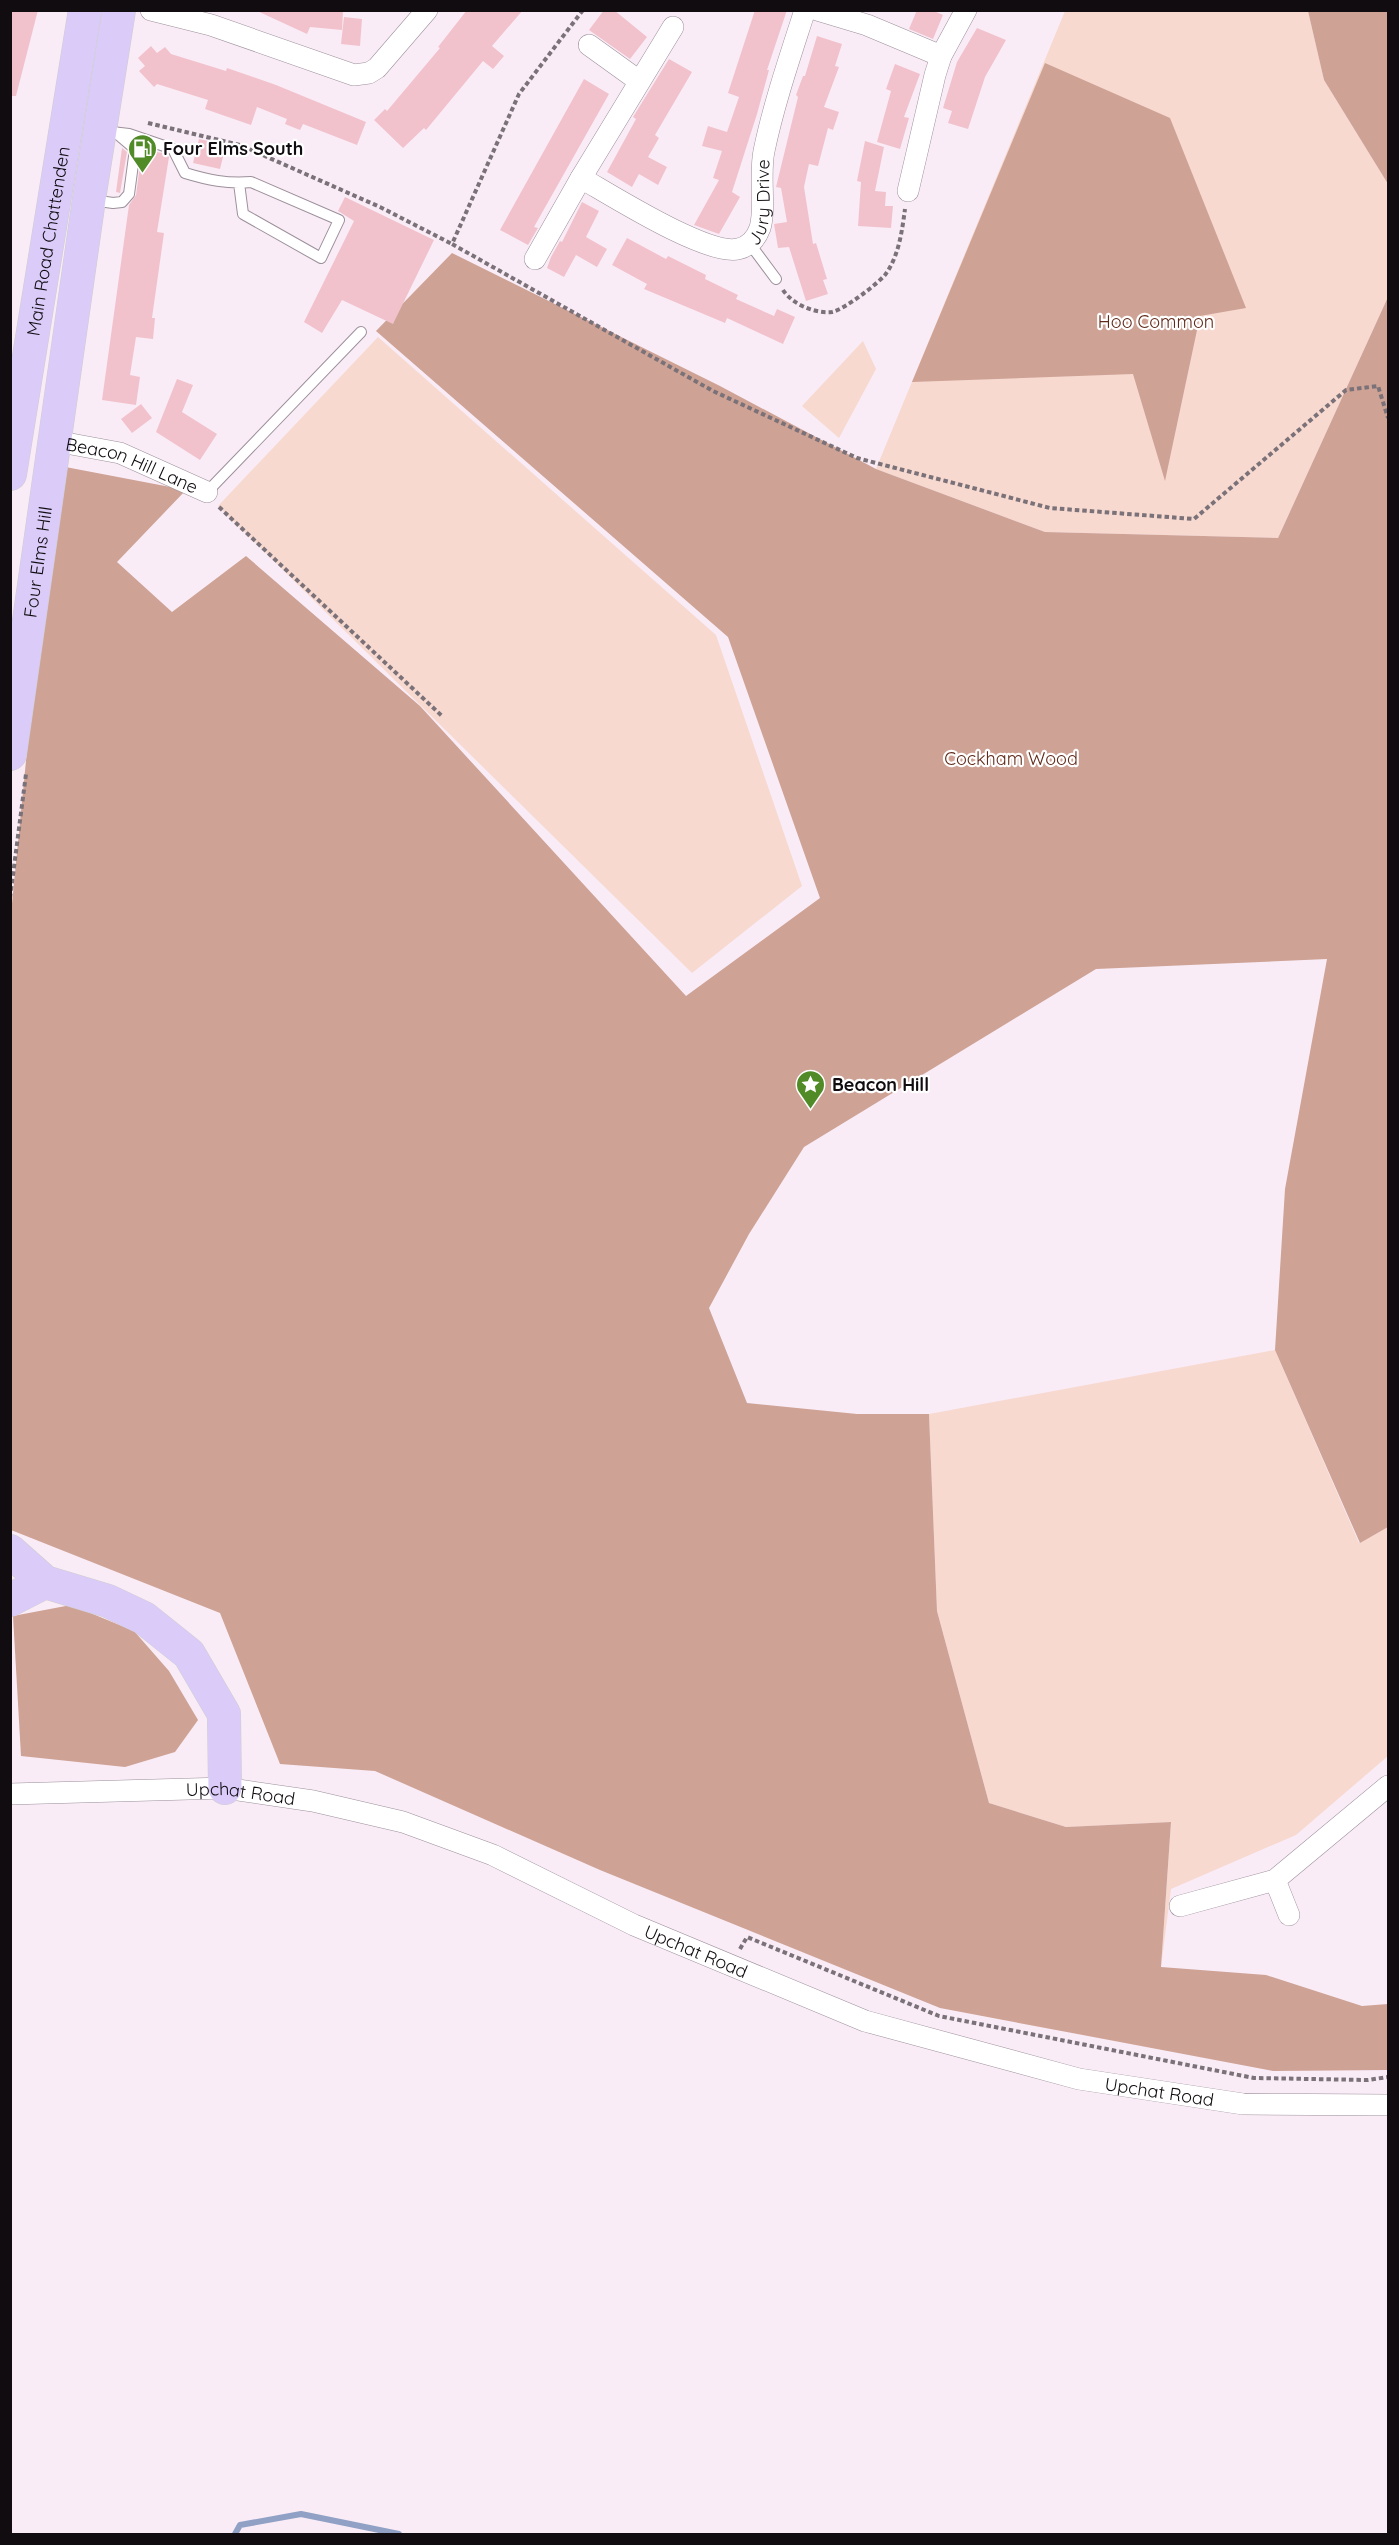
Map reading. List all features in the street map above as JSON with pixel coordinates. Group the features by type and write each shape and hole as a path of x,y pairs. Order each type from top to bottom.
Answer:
{"main road":[{"name":"Main Road Chattenden","path":"55,441 89,199 107,131 119,10"},
{"name":"Main Road Chattenden","path":"12,459 85,11"},
{"name":"Four Elms Hill","path":"10,754 55,441"},
{"path":"10,1551 45,1582 108,1601 144,1618 189,1654 224,1714 225,1788"},
{"path":"10,1600 45,1582"}],"street":[{"path":"151,10 211,25 354,75 369,73 377,68 427,10"},
{"name":"Jury Drive","path":"581,178 673,229 711,246 737,250 750,244 758,233 762,221 760,181 764,152 780,89 805,10"},
{"path":"817,10 867,25 941,56"},
{"path":"908,191 920,132 941,56 966,10"},
{"path":"535,259 581,178 673,27"},
{"path":"588,45 639,81"},
{"name":"Beacon Hill Lane","path":"55,441 120,453 207,492"},
{"path":"1180,1906 1275,1880 1389,1786"},
{"name":"Upchat Road","path":"20,1793 225,1788 314,1801 403,1822 493,1855 634,1925 865,2021 1079,2079 1243,2104 1389,2105"},
{"path":"1275,1880 1289,1915"}],"lane":[{"path":"107,131 129,134 173,149 185,173 210,181 251,182 339,220 321,258 243,214 239,183"},
{"path":"750,244 776,279"},
{"path":"207,492 361,332"}],"path":[{"path":"452,244 519,94 583,10"},
{"path":"139,122 183,130 240,145 380,207 452,244 713,391 857,458 1050,508 1194,519 1346,390 1378,386 1389,418"},
{"path":"776,279 786,295 799,304 822,312 833,312 843,307 874,285 885,274 900,243 908,191"},
{"path":"207,492 218,506 442,716"},
{"path":"731,1966 747,1937 939,2016 1254,2078 1368,2080 1389,2077"}],"green space":[{"name":"Hoo Common","path":"1065,11 1308,11 1324,80 1388,184 1388,297 1278,538 1045,532 876,469"},
{"path":"1308,11 1388,11 1388,184 1324,80"},
{"path":"1045,63 1170,118 1246,308 1200,316 1165,481 1133,374 912,382"},
{"name":"Cockham Wood","path":"452,253 720,386 876,469 1045,532 1278,538 1388,297 1388,1527 1360,1543 1275,1350 1285,1189 1327,959 1096,969 804,1147 749,1234 709,1308 747,1403 857,1414 929,1414 937,1611 989,1803 1066,1827 1171,1822 1161,1967 1266,1975 1362,2006 1388,2004 1388,2070 1273,2071 940,2008 600,1870 375,1771 280,1764 220,1613 11,1530 10,924 55,465 186,490 117,562 172,612 246,556 420,706 686,996 820,898 728,637 376,331"},
{"path":"378,337 716,635 802,886 692,973 218,506"},
{"path":"863,341 876,369 839,438 802,406"},
{"path":"1275,1350 1359,1543 1388,1527 1388,1756 1296,1835 1171,1889 1161,1967 1171,1822 1066,1827 989,1803 937,1611 929,1414"},
{"path":"71,1605 134,1631 169,1671 198,1720 175,1752 125,1767 21,1756 13,1616"}],"building":[{"path":"10,10 38,10 16,96 10,96"},
{"path":"255,10 343,12 342,30 310,27 307,34"},
{"path":"467,10 523,10 492,46 504,56 493,69 483,61 426,130 424,128 403,148 374,120 385,109 387,111 440,48 438,47"},
{"path":"604,10 614,10 647,37 630,59 589,30"},
{"path":"755,10 787,10 732,192 740,197 719,234 694,225 719,180 713,178 722,151 702,146 708,126 727,132 739,97 728,93"},
{"path":"917,10 932,10 943,15 933,39 909,29"},
{"path":"344,17 362,19 360,46 341,44"},
{"path":"977,28 1006,40 985,77 968,129 948,123 952,111 943,108 957,62"},
{"path":"817,36 842,44 835,66 839,67 824,107 839,112 833,130 828,128 818,166 809,164 804,187 813,244 816,243 827,279 823,280 828,294 806,301 789,247 778,248 774,224 787,222 781,188 776,187 798,97 796,95 803,76 805,76"},
{"path":"151,46 157,53 165,47 171,54 226,71 227,68 276,85 366,122 357,145 303,124 300,130 285,124 287,119 257,107 251,125 205,109 208,100 157,84 154,87 139,71 145,66 138,58"},
{"path":"669,59 692,72 655,135 659,138 648,157 667,167 658,185 639,174 632,187 607,172 636,119 633,117"},
{"path":"895,64 920,74 904,117 909,118 900,149 877,142 891,91 886,89"},
{"path":"584,79 609,94 534,227 538,228 528,245 500,230"},
{"path":"199,139 226,145 220,169 193,163"},
{"path":"865,141 884,147 875,191 886,192 885,206 893,206 891,228 858,226 861,182 857,181"},
{"path":"122,148 127,152 120,193 116,192"},
{"path":"142,150 163,153 169,157 157,232 164,233 152,318 155,318 153,339 136,337 130,375 140,377 136,405 102,400 129,205 136,195"},
{"path":"345,197 434,240 393,324 342,300 322,333 304,322 354,221 338,211"},
{"path":"582,202 599,211 586,237 607,249 597,267 576,255 564,277 547,268"},
{"path":"627,238 666,259 668,256 706,275 705,279 738,295 736,299 774,316 777,309 795,317 783,344 727,318 725,323 644,289 647,284 612,265"},
{"path":"177,379 193,385 182,412 217,434 200,460 156,432"},
{"path":"141,404 152,418 132,433 121,419"}],"waterway":[{"path":"235,2534 240,2525 301,2514 399,2534"}],"place":[{"name":"Four Elms South","path":"142,174"},
{"name":"Beacon Hill","path":"811,1110"}]}
